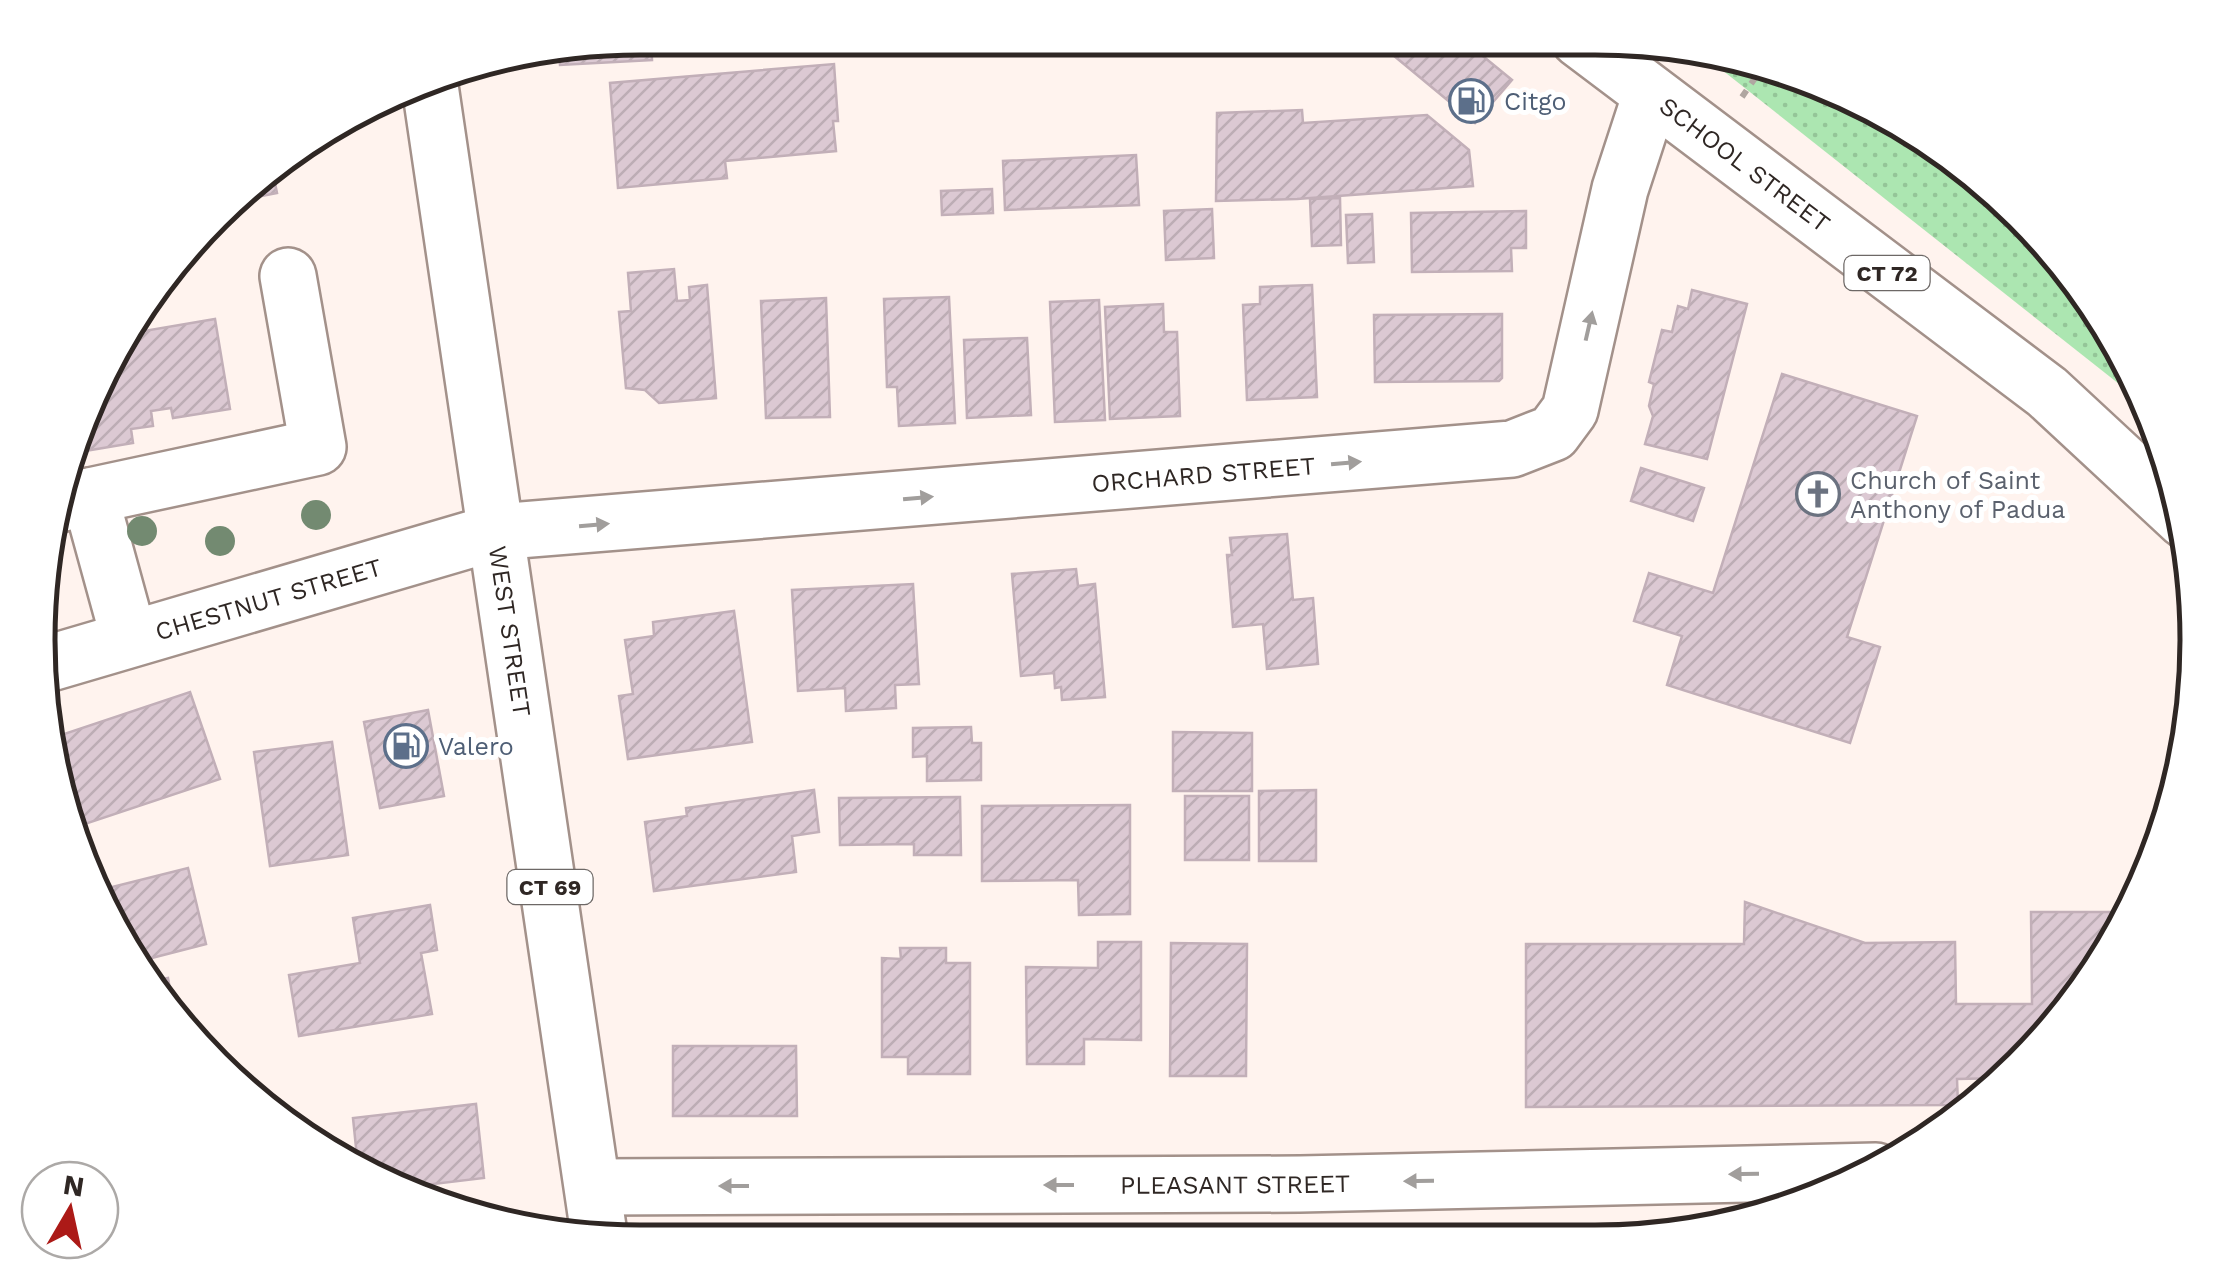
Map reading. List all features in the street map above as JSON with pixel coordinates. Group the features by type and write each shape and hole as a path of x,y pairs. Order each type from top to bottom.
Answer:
{"main road":[{"name":"SCHOOL STREET","path":"1599,55 2047,392 2162,499"},
{"name":"WEST STREET","path":"432,94 598,1224"},
{"name":"ORCHARD STREET","path":"496,532 1512,449 1553,433 1570,410 1620,189 1651,94"},
{"path":"129,638 73,500 318,447 288,276"},
{"name":"CHESTNUT STREET","path":"56,661 496,532"},
{"name":"PLEASANT STREET","path":"595,1186 1300,1184 1838,1172"}],"path":[{"path":"1736,106 1755,78"}],"green space":[{"path":"1721,69 1783,86 1854,115 1951,176 2035,254 2081,315 2122,387"}],"building":[{"path":"652,55 652,60 560,65 564,60"},
{"name":"Citgo","path":"1393,55 1482,55 1512,80 1475,123"},
{"path":"834,64 836,151 725,161 727,178 618,188 610,83"},
{"path":"1302,110 1303,123 1427,115 1469,150 1473,186 1216,201 1217,113"},
{"path":"1136,155 1139,205 1005,210 1003,161"},
{"path":"275,183 277,193 258,197"},
{"path":"992,189 993,213 942,215 941,191"},
{"path":"1340,198 1341,245 1312,246 1310,199"},
{"path":"1212,209 1214,258 1166,260 1164,211"},
{"path":"1526,211 1526,248 1511,248 1512,271 1412,272 1411,213"},
{"path":"1372,214 1374,262 1348,263 1346,215"},
{"path":"674,269 677,301 690,300 689,287 707,285 716,398 659,403 645,390 626,388 619,312 631,311 628,273"},
{"path":"1312,285 1317,397 1247,400 1243,305 1260,304 1260,287"},
{"path":"1692,290 1747,304 1707,459 1645,444 1653,416 1649,406 1654,384 1649,382 1662,330 1672,332 1678,306 1688,309"},
{"path":"949,297 955,423 899,426 897,387 887,387 884,299"},
{"path":"826,298 830,417 766,418 761,301"},
{"path":"1099,300 1105,420 1055,422 1050,302"},
{"path":"1163,304 1164,332 1177,332 1180,416 1110,419 1105,307"},
{"path":"1502,314 1499,381 1375,382 1374,315"},
{"path":"215,319 230,409 173,418 171,408 151,411 153,426 131,429 133,443 86,451 115,381 143,331"},
{"path":"1027,338 1031,415 967,418 964,340"},
{"name":"Church of Saint Anthony of Padua","path":"1782,374 1917,416 1847,637 1880,647 1850,743 1667,685 1682,636 1634,621 1649,573 1713,593"},
{"path":"1641,468 1704,488 1693,521 1631,501"},
{"path":"1287,534 1293,600 1313,598 1318,664 1267,669 1263,624 1233,627 1227,555 1232,555 1230,538"},
{"path":"1076,569 1078,586 1095,584 1105,697 1062,700 1061,687 1055,688 1054,673 1021,676 1012,574"},
{"path":"913,584 919,684 895,685 896,708 846,711 845,688 798,691 792,590"},
{"path":"734,611 752,742 628,759 619,696 633,694 625,640 654,636 653,622"},
{"path":"190,692 220,779 85,824 63,734"},
{"path":"428,710 444,796 380,808 364,722"},
{"path":"971,727 972,743 981,743 981,780 927,781 927,756 913,757 913,728"},
{"path":"1173,732 1252,733 1252,791 1173,791"},
{"path":"332,742 348,855 270,866 254,752"},
{"path":"814,790 819,832 792,836 796,872 654,891 645,822 687,816 686,808"},
{"path":"1316,790 1316,861 1259,861 1259,791"},
{"path":"1185,796 1249,796 1249,860 1185,860"},
{"path":"960,797 961,855 914,855 914,844 840,845 839,798"},
{"path":"1130,805 1130,914 1079,915 1078,880 982,881 982,806"},
{"path":"188,868 206,944 150,958 110,887"},
{"path":"1745,902 1865,943 1955,942 1956,1004 2032,1004 2031,912 2113,912 2081,965 2035,1026 1983,1078 1957,1079 1958,1099 1950,1105 1526,1107 1526,944 1744,944"},
{"path":"430,905 437,950 421,953 432,1014 299,1036 289,975 360,963 353,918"},
{"path":"1098,942 1141,942 1141,1040 1084,1039 1084,1064 1027,1064 1026,967 1098,968"},
{"path":"1171,943 1247,944 1246,1076 1170,1076"},
{"path":"900,948 946,948 946,963 970,963 970,1074 908,1074 908,1057 882,1057 882,958 901,959"},
{"path":"673,1046 796,1046 797,1116 673,1116"},
{"path":"476,1104 484,1178 428,1185 381,1165 356,1152 353,1118"}],"place":[{"name":"Citgo","path":"1471,101"},
{"name":"Church of Saint Anthony of Padua","path":"1818,494"},
{"name":"Valero","path":"406,746"}]}
